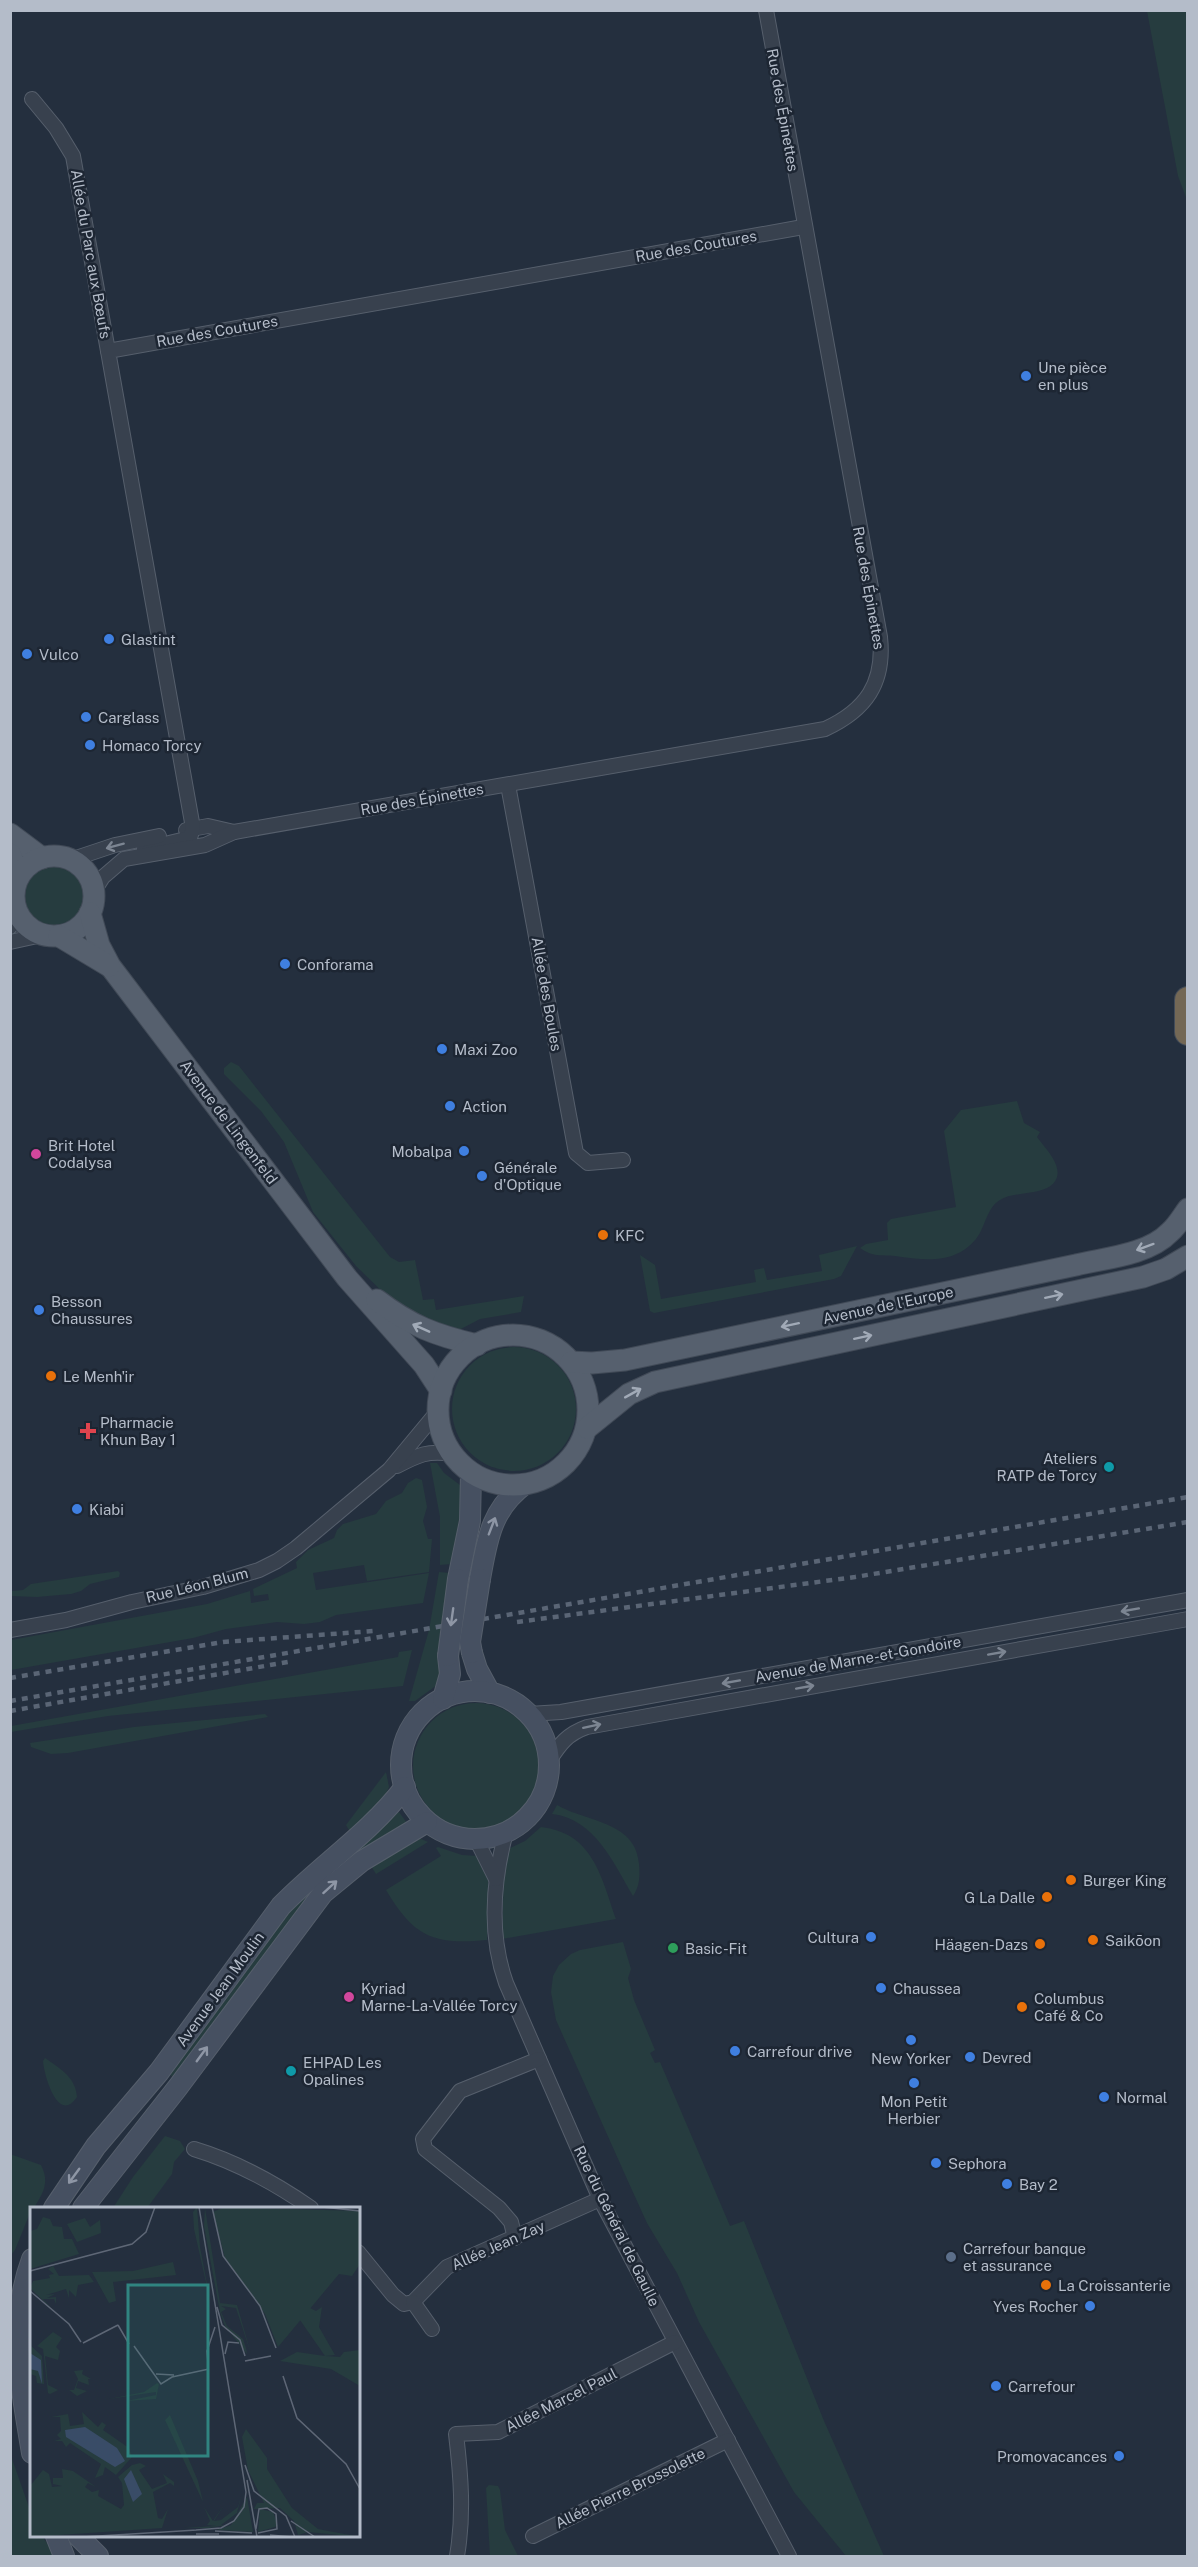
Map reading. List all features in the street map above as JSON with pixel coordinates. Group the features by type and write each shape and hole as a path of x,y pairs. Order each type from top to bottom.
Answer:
{"highway":[{"path":"1188,1000 1188,1032"}],"main road":[{"path":"10,834 42,858"},
{"path":"10,854 19,876"},
{"path":"51,856 70,860 86,873 94,891 90,913 78,928 51,935 13,917 15,886 19,876 33,862 51,856"},
{"name":"Avenue de Lingenfeld","path":"90,913 99,945 110,966 347,1278 424,1365 439,1401"},
{"name":"Avenue de Lingenfeld","path":"51,935 110,966"},
{"name":"Avenue de l'Europe","path":"571,1362 625,1360 1098,1260 1158,1242 1170,1233 1188,1209"},
{"name":"Avenue de l'Europe","path":"587,1428 629,1394 655,1382 1143,1277 1166,1269 1188,1256"},
{"name":"Avenue de Lingenfeld","path":"347,1278 415,1326 477,1345"},
{"path":"499,1336 533,1338 554,1347 571,1362 587,1393 588,1416 582,1442 565,1465 539,1481 525,1484 497,1484 471,1473 452,1454 442,1434 439,1401 454,1364 477,1345 499,1336"}],"street":[{"name":"Rue des Épinettes","path":"124,859 205,845 234,832 825,729 853,713 868,696 879,669 880,637 803,226 766,10"},
{"name":"Allée du Parc aux Bœufs","path":"32,99 56,128 73,156 108,351"},
{"name":"Rue des Coutures","path":"108,351 803,226"},
{"path":"94,891 103,877 134,852 190,838 193,828 108,351"},
{"name":"Allée des Boules","path":"508,785 576,1153 588,1163 623,1160"},
{"name":"Rue des Épinettes","path":"70,860 115,845 193,828 208,826 234,832"},
{"path":"10,942 51,935"},
{"name":"Rue Léon Blum","path":"389,1470 439,1401"},
{"name":"Rue Léon Blum","path":"10,1630 66,1620 132,1602 203,1587 259,1570 296,1548 389,1470 423,1453 452,1454"},
{"path":"443,1699 450,1674 448,1656 458,1579 470,1521 471,1473"},
{"path":"490,1693 477,1670 470,1642 480,1579 487,1541 500,1508 510,1495 525,1484"},
{"name":"Avenue de Marne-et-Gondoire","path":"529,1714 561,1712 1188,1600"},
{"name":"Avenue de Marne-et-Gondoire","path":"549,1761 564,1738 587,1726 1188,1619"},
{"path":"466,1692 490,1693 512,1701 529,1714 543,1736 549,1761 548,1781 538,1804 522,1823 507,1833 476,1839 453,1836 428,1822 414,1806 405,1787 402,1757 407,1737 415,1723 426,1711 443,1699 466,1692"},
{"name":"Avenue Jean Moulin","path":"55,2207 96,2146 159,2072 280,1906 386,1812 405,1787"},
{"name":"Avenue Jean Moulin","path":"84,2207 178,2087 323,1893 371,1855 428,1822"},
{"name":"Rue du Général de Gaulle","path":"507,1833 499,1857 496,1879 495,1934 498,1959 600,2199 728,2440 785,2555"},
{"name":"Rue du Général de Gaulle","path":"476,1839 496,1879"},
{"path":"515,2238 511,2222 499,2208 425,2149 423,2139 460,2091 539,2059"},
{"path":"194,2149 225,2158 258,2175 309,2207"},
{"name":"Allée Jean Zay","path":"413,2302 447,2267 600,2199"},
{"path":"360,2254 393,2295 404,2304 413,2302 432,2329"},
{"path":"30,2265 21,2291 17,2317 17,2350 30,2438"},
{"name":"Allée Marcel Paul","path":"457,2556 462,2520 461,2477 456,2434 498,2432 675,2342"},
{"name":"Allée Pierre Brossolette","path":"532,2536 728,2440"},
{"path":"57,2537 64,2556"},
{"path":"80,2537 98,2556"}],"green space":[{"path":"1147,11 1187,11 1187,200 1178,176"},
{"path":"55,866 72,871 80,879 85,896 80,913 72,921 55,926 38,921 30,913 25,896 30,879 38,871"},
{"path":"231,1062 239,1066 390,1257 399,1262 415,1260 423,1300 434,1299 436,1310 524,1296 521,1312 480,1319 459,1330 446,1330 396,1305 356,1266 313,1212 284,1142 261,1111 224,1074 224,1068"},
{"path":"1017,1101 1024,1123 1040,1132 1037,1137 1057,1166 1057,1177 1048,1188 1000,1200 992,1208 976,1239 949,1257 917,1259 877,1255 860,1248 866,1244 888,1240 887,1223 891,1219 956,1207 944,1131 961,1110"},
{"path":"857,1246 841,1276 834,1279 654,1313 650,1311 640,1255 655,1265 661,1299 756,1282 754,1270 764,1268 767,1280 822,1271 819,1255"},
{"path":"514,1347 538,1352 549,1357 558,1365 566,1374 571,1385 576,1409 571,1433 566,1444 558,1453 549,1461 538,1466 514,1471 490,1466 479,1461 470,1453 462,1444 457,1433 452,1409 457,1385 462,1374 470,1365 479,1357 490,1352"},
{"path":"430,1463 437,1463 444,1473 464,1488 452,1564 440,1565 440,1517"},
{"path":"416,1478 422,1480 427,1507 423,1521 428,1539 432,1539 429,1572 367,1581 364,1565 313,1573 316,1590 429,1573 423,1603 336,1615 320,1622 304,1624 277,1622 226,1629 193,1638 11,1670 11,1640 207,1604 250,1591 251,1603 269,1600 268,1594 254,1596 253,1589 297,1568 296,1562 308,1550 334,1538 337,1530 343,1524 376,1514 386,1501 402,1493 408,1483"},
{"path":"118,1571 119,1577 90,1584 81,1591 71,1594 37,1597 11,1596 11,1591 23,1590 31,1584"},
{"path":"439,1572 450,1573 439,1640 440,1668 437,1685 415,1701 409,1701 429,1630"},
{"path":"412,1650 403,1686 108,1716 11,1732 11,1726 398,1657 399,1652"},
{"path":"476,1703 500,1708 521,1721 534,1742 539,1766 534,1790 521,1811 500,1824 476,1829 452,1824 431,1811 418,1790 413,1766 418,1742 431,1721 452,1708"},
{"path":"265,1714 268,1717 68,1753 51,1754 31,1747 30,1743 134,1727"},
{"path":"386,1772 389,1787 384,1798 352,1835 346,1825"},
{"path":"557,1805 608,1825 629,1839 636,1850 639,1864 638,1884 633,1896 610,1856 591,1833 580,1824 552,1814"},
{"path":"399,1812 407,1823 362,1851 358,1844"},
{"path":"541,1827 559,1831 584,1847 599,1873 616,1919 502,1939 506,1850 525,1841"},
{"path":"419,1838 428,1842 376,1874 371,1866"},
{"path":"436,1848 462,1855 477,1856 483,1864 490,1896 487,1940 452,1941 427,1934 416,1928 406,1918 386,1890 441,1856"},
{"path":"350,1850 354,1856 174,2078 170,2075 295,1905"},
{"path":"623,1942 631,1969 628,1978 634,2000 655,2050 650,2053 655,2063 660,2062 730,2226 744,2221 824,2421 884,2556 846,2556 794,2492 699,2322 677,2273 647,2223 556,2020 551,1992 553,1976 559,1965 571,1954 580,1950"},
{"path":"45,2058 66,2074 74,2084 77,2097 70,2104 64,2105 58,2102 53,2095 44,2068"},
{"path":"165,2136 180,2141 185,2149 174,2162 172,2174 148,2207 114,2207 133,2177"},
{"path":"10,2154 41,2165 45,2177 43,2193 35,2207 30,2207 30,2213 11,2255"},
{"path":"10,2453 30,2510 30,2537 43,2537 56,2556 11,2556"},
{"path":"489,2485 498,2486 500,2490 505,2530 518,2556 490,2556 486,2488"}],"railway":[{"path":"10,1701 1188,1497"},
{"path":"517,1622 855,1577 1188,1522"},
{"path":"10,1678 223,1642 373,1631"},
{"path":"10,1711 293,1661"}],"place":[{"name":"Une pièce en plus","path":"1026,376"},
{"name":"Glastint","path":"109,639"},
{"name":"Vulco","path":"27,654"},
{"name":"Carglass","path":"86,717"},
{"name":"Homaco Torcy","path":"90,745"},
{"name":"Conforama","path":"285,964"},
{"name":"Maxi Zoo","path":"442,1049"},
{"name":"Action","path":"450,1106"},
{"name":"Mobalpa","path":"464,1151"},
{"name":"Brit Hotel Codalysa","path":"36,1154"},
{"name":"Générale d'Optique","path":"482,1176"},
{"name":"KFC","path":"603,1235"},
{"name":"Besson Chaussures","path":"39,1310"},
{"name":"Le Menh'ir","path":"51,1376"},
{"name":"Pharmacie Khun Bay 1","path":"88,1431"},
{"name":"Ateliers RATP de Torcy","path":"1109,1467"},
{"name":"Kiabi","path":"77,1509"},
{"name":"Burger King","path":"1071,1880"},
{"name":"G La Dalle","path":"1047,1897"},
{"name":"Cultura","path":"871,1937"},
{"name":"Saikōon","path":"1093,1940"},
{"name":"Häagen-Dazs","path":"1040,1944"},
{"name":"Basic-Fit","path":"673,1948"},
{"name":"Chaussea","path":"881,1988"},
{"name":"Kyriad Marne-La-Vallée Torcy","path":"349,1997"},
{"name":"Columbus Café & Co","path":"1022,2007"},
{"name":"New Yorker","path":"911,2040"},
{"name":"Carrefour drive","path":"735,2051"},
{"name":"Devred","path":"970,2057"},
{"name":"EHPAD Les Opalines","path":"291,2071"},
{"name":"Mon Petit Herbier","path":"914,2083"},
{"name":"Normal","path":"1104,2097"},
{"name":"Sephora","path":"936,2163"},
{"name":"Bay 2","path":"1007,2184"},
{"name":"Carrefour banque et assurance","path":"951,2257"},
{"name":"La Croissanterie","path":"1046,2285"},
{"name":"Yves Rocher","path":"1090,2306"},
{"name":"Carrefour","path":"996,2386"},
{"name":"Promovacances","path":"1119,2456"}]}
